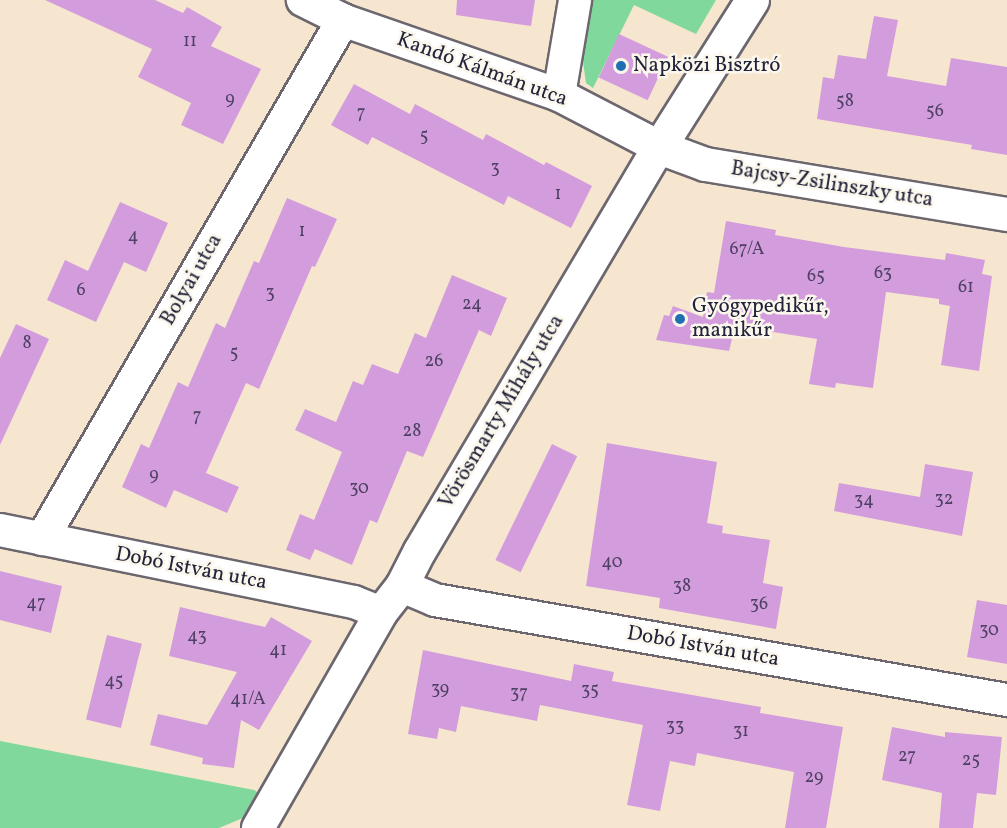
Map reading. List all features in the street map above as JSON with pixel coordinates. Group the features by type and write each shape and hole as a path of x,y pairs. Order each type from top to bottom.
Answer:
{"street":[{"name":"Kandó Kálmán utca","path":"303,0 343,20 559,95 659,147"},
{"path":"559,95 575,0"},
{"name":"Vörösmarty Mihály utca","path":"258,828 381,613 402,586 420,551 659,147 752,0"},
{"name":"Bolyai utca","path":"42,539 343,20"},
{"name":"Bajcsy-Zsilinszky utca","path":"659,147 705,164 1007,214"},
{"name":"Dobó István utca","path":"0,530 354,602 381,613"},
{"name":"Dobó István utca","path":"402,586 435,600 1007,700"}],"green space":[{"path":"583,0 716,0 696,34 634,5 593,88 586,83 581,47"},
{"path":"0,741 254,790 269,800 250,815 219,828 0,828"}],"building":[{"path":"45,0 155,0 183,13 187,7 222,27 211,46 261,69 223,144 181,125 191,103 138,77 152,49"},
{"path":"457,0 535,0 531,26 456,15"},
{"path":"874,16 898,20 887,76 946,86 951,58 1007,67 1007,155 971,149 972,145 817,119 823,77 834,79 838,55 866,59"},
{"path":"619,34 668,57 648,100 599,78"},
{"path":"354,84 410,114 415,104 483,140 486,134 544,165 546,162 592,186 571,228 508,196 504,205 372,137 368,145 331,125"},
{"path":"287,198 337,219 315,267 312,266 259,389 246,383 206,473 239,487 227,513 174,490 166,508 122,487 141,444 149,448 178,382 188,387 216,323 225,328 254,261 259,263"},
{"path":"120,202 168,223 146,272 124,262 96,322 47,300 65,260 88,271"},
{"path":"726,221 776,230 775,235 844,247 945,260 946,253 985,260 982,274 992,276 979,371 941,365 950,306 939,304 939,299 886,292 873,388 836,383 835,388 809,384 817,339 730,325 728,337 732,339 729,351 656,340 664,315 669,316 673,306 703,317 707,292 714,293"},
{"path":"452,275 507,298 491,336 479,330 423,457 407,451 377,523 370,520 352,565 315,549 310,560 286,550 300,514 314,520 342,452 295,430 305,409 336,422 353,381 363,385 372,364 398,374 415,333 426,338"},
{"path":"16,324 49,339 0,445 0,358"},
{"path":"607,443 717,462 707,523 723,526 722,533 770,540 763,583 783,587 776,629 659,608 660,598 586,586"},
{"path":"552,444 577,456 521,572 495,560"},
{"path":"925,464 973,472 962,536 834,511 839,483 920,497"},
{"path":"0,571 62,586 51,633 0,620"},
{"path":"977,600 1007,605 1007,664 967,657"},
{"path":"180,607 265,627 271,617 312,641 259,730 241,720 234,768 202,764 203,758 150,745 158,714 207,725 237,672 169,656"},
{"path":"107,635 142,644 121,728 86,719"},
{"path":"423,650 571,681 574,664 614,672 612,681 761,707 760,713 843,727 826,828 785,828 794,772 697,753 695,766 670,761 660,811 627,805 643,725 540,705 537,721 461,706 456,732 439,728 437,739 408,734"},
{"path":"892,727 945,737 945,732 1002,737 996,795 977,793 973,828 939,828 942,793 882,780"}],"place":[{"name":"Napközi Bisztró","path":"621,66"},
{"name":"Gyógypedikűr, manikűr","path":"680,319"}]}
